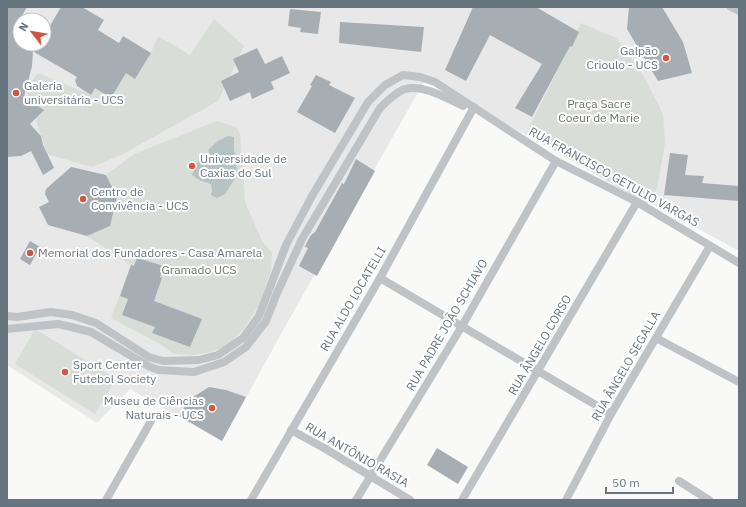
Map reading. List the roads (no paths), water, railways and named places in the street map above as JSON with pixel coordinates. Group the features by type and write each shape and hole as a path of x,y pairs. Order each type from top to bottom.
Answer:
{"street":[{"path":"731,7 739,11"},
{"name":"RUA FRANCISCO GETULIO VARGAS","path":"72,315 96,323 149,357 163,361 199,360 218,355 243,338 259,316 286,244 312,196 364,108 385,85 403,76 420,77 434,82 556,161 637,202 739,263"},
{"name":"RUA FRANCISCO GETULIO VARGAS","path":"58,324 91,332 150,367 159,370 194,372 224,362 246,347 266,321 280,286 302,239 380,108 390,98 404,89 415,88 434,92 475,109"},
{"name":"RUA ALDO LOCATELLI","path":"251,500 380,278 475,109"},
{"name":"RUA PADRE JOÃO SCHIAVO","path":"356,500 462,326 556,161"},
{"name":"RUA ÂNGELO CORSO","path":"462,500 637,202"},
{"name":"RUA ÂNGELO SEGALLA","path":"566,500 611,414 710,246"},
{"path":"380,278 611,414"},
{"path":"7,316 17,317 51,312 72,315"},
{"path":"7,329 58,324 68,320 72,315"},
{"path":"656,338 739,382"},
{"path":"106,500 151,421"},
{"name":"RUA ANTÔNIO RASIA","path":"291,430 410,500"},
{"path":"679,480 709,500"}],"place":[{"name":"Galpão Crioulo - UCS","path":"666,58"},
{"name":"Galeria universitária - UCS","path":"16,93"},
{"name":"Universidade de Caxias do Sul","path":"192,166"},
{"name":"Centro de Convivência - UCS","path":"83,199"},
{"name":"Memorial dos Fundadores - Casa Amarela","path":"30,253"},
{"name":"Sport Center Futebol Society","path":"65,372"},
{"name":"Museu de Ciências Naturais - UCS","path":"212,408"}],"park label":[{"name":"Praça Sacre Coeur de Marie","path":"599,111"},
{"name":"Gramado UCS","path":"199,270"}]}
